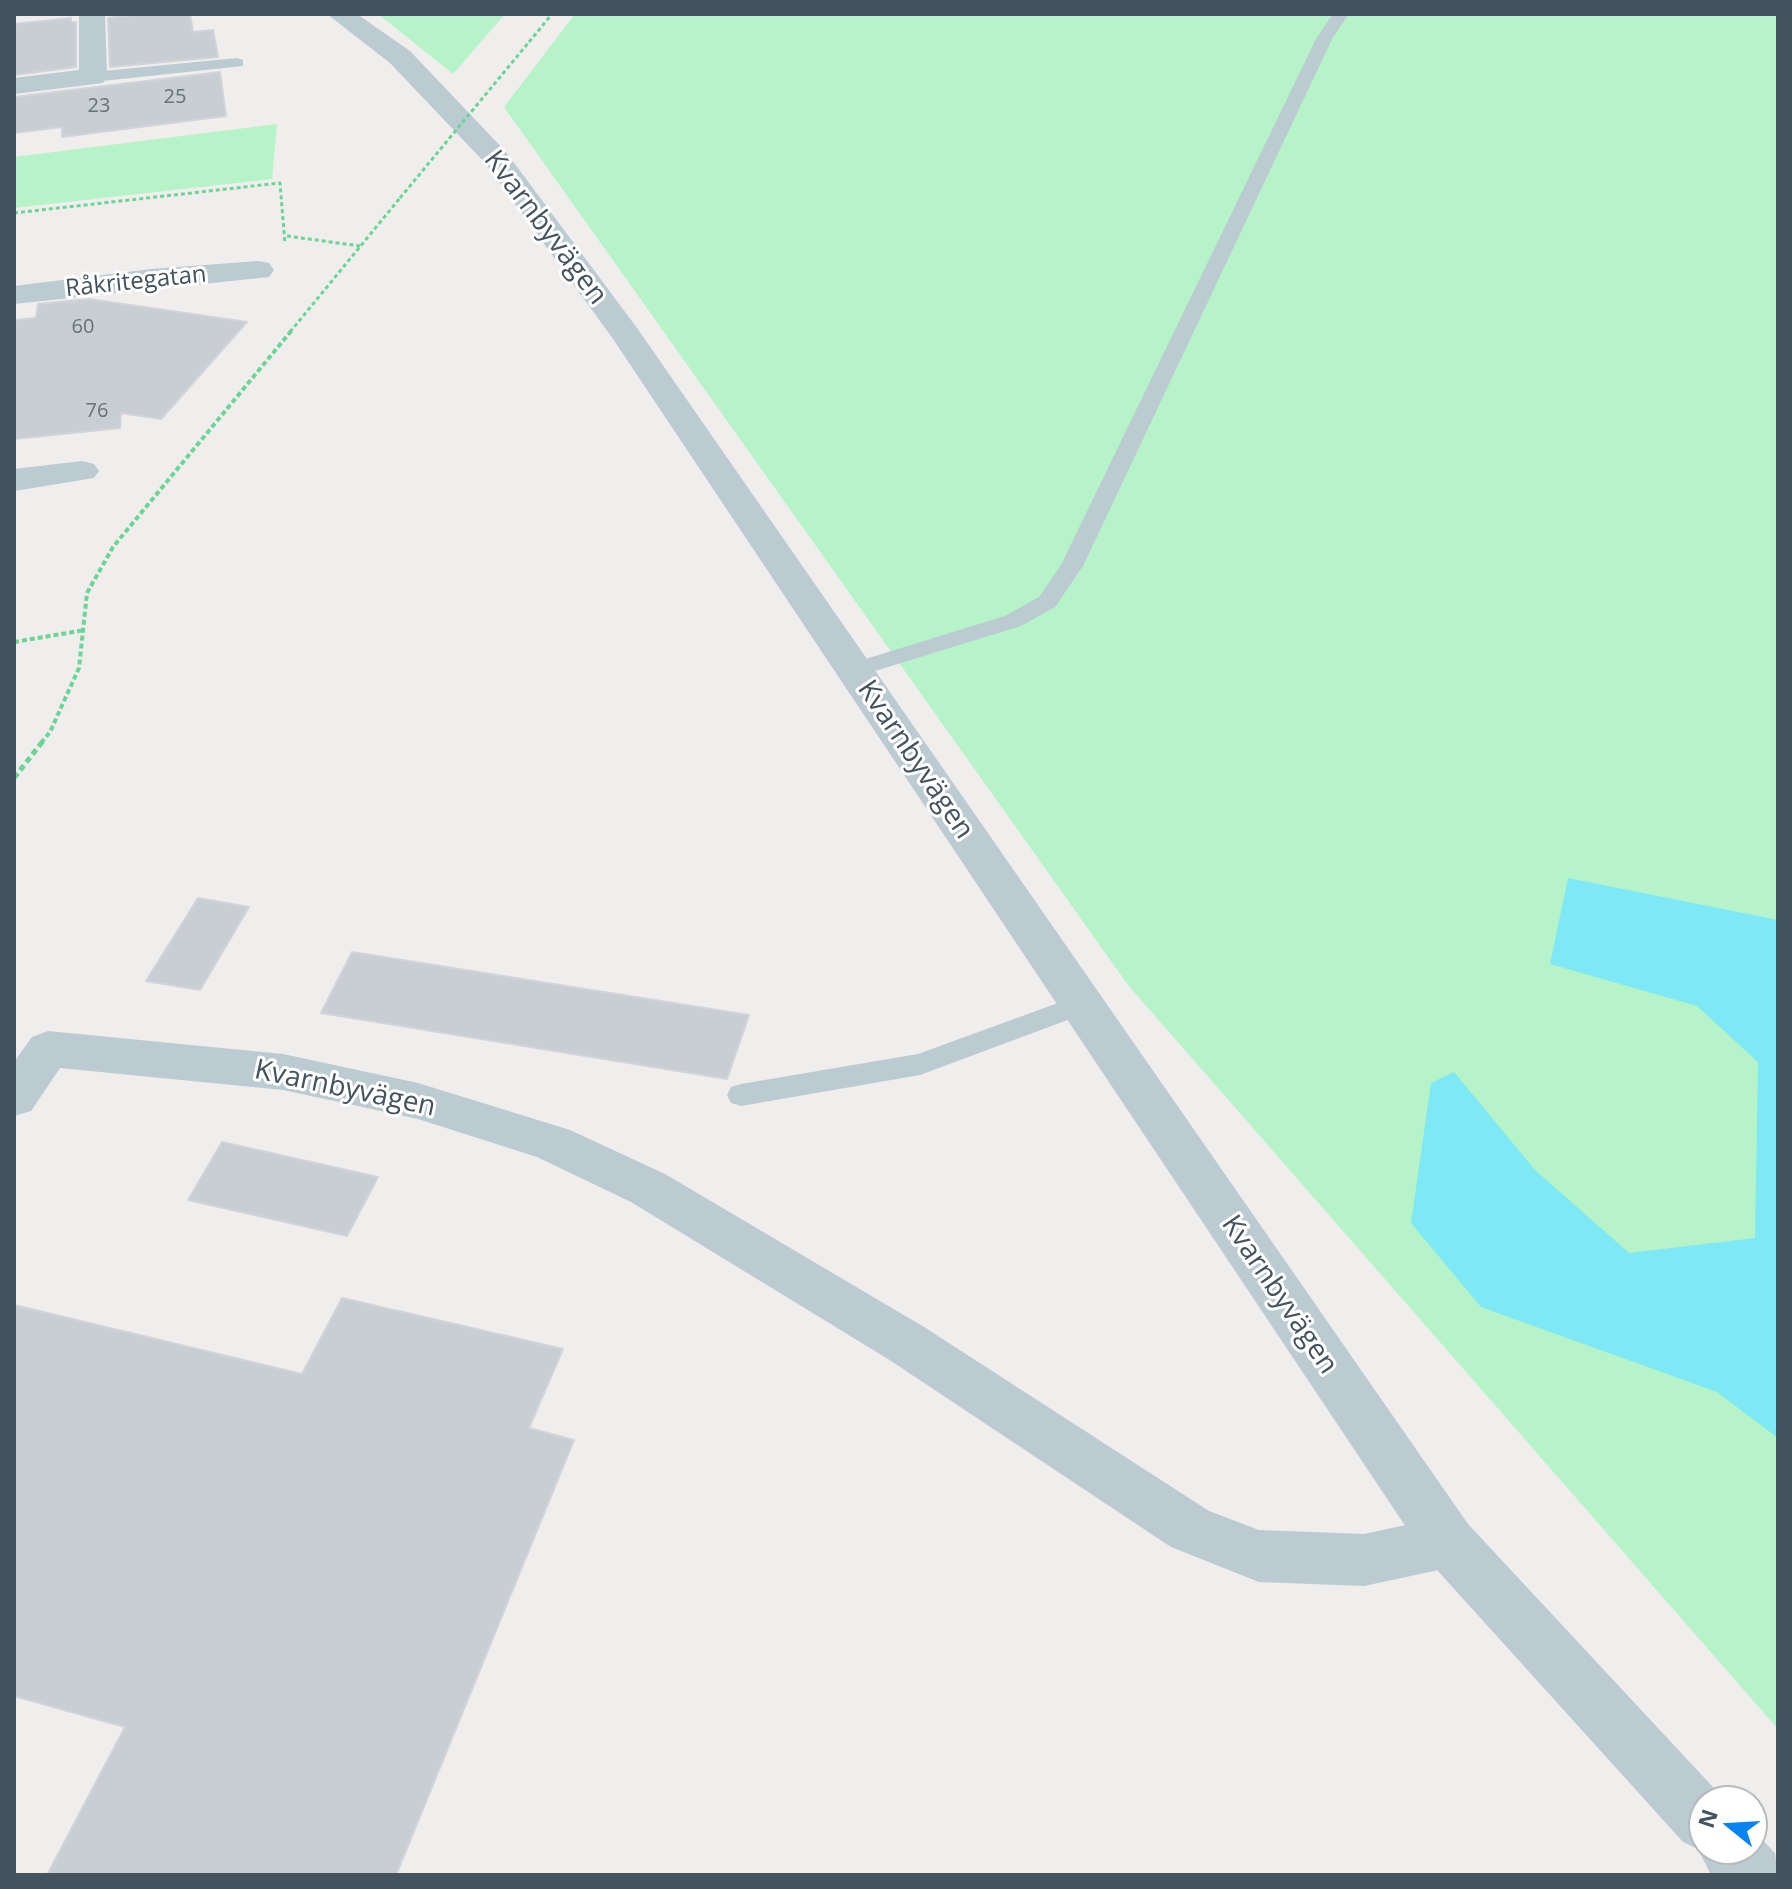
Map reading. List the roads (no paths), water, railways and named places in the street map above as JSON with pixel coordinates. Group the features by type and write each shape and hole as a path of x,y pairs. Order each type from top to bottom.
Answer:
{"street":[{"path":"14,86 93,77 92,14"},
{"name":"Kvarnbyvägen","path":"340,14 400,57 496,158 626,335 1448,1542 1688,1804"},
{"name":"Råkritegatan","path":"14,295 151,278 258,270"},
{"path":"14,480 82,471"},
{"name":"Kvarnbyvägen","path":"14,1098 48,1049 283,1072 418,1101 553,1143 648,1188 879,1327 1190,1529 1259,1556 1364,1560 1448,1542"}],"lane":[{"path":"854,670 1013,621 1047,602 1072,566 1325,37 1341,14"},
{"path":"93,77 237,63"},
{"path":"741,1095 920,1064 1080,1005"}],"water":[{"path":"1568,878 1778,920 1778,1438 1717,1392 1481,1307 1411,1223 1431,1083 1454,1072 1535,1170 1629,1253 1755,1238 1758,1062 1697,1006 1550,964"}]}
